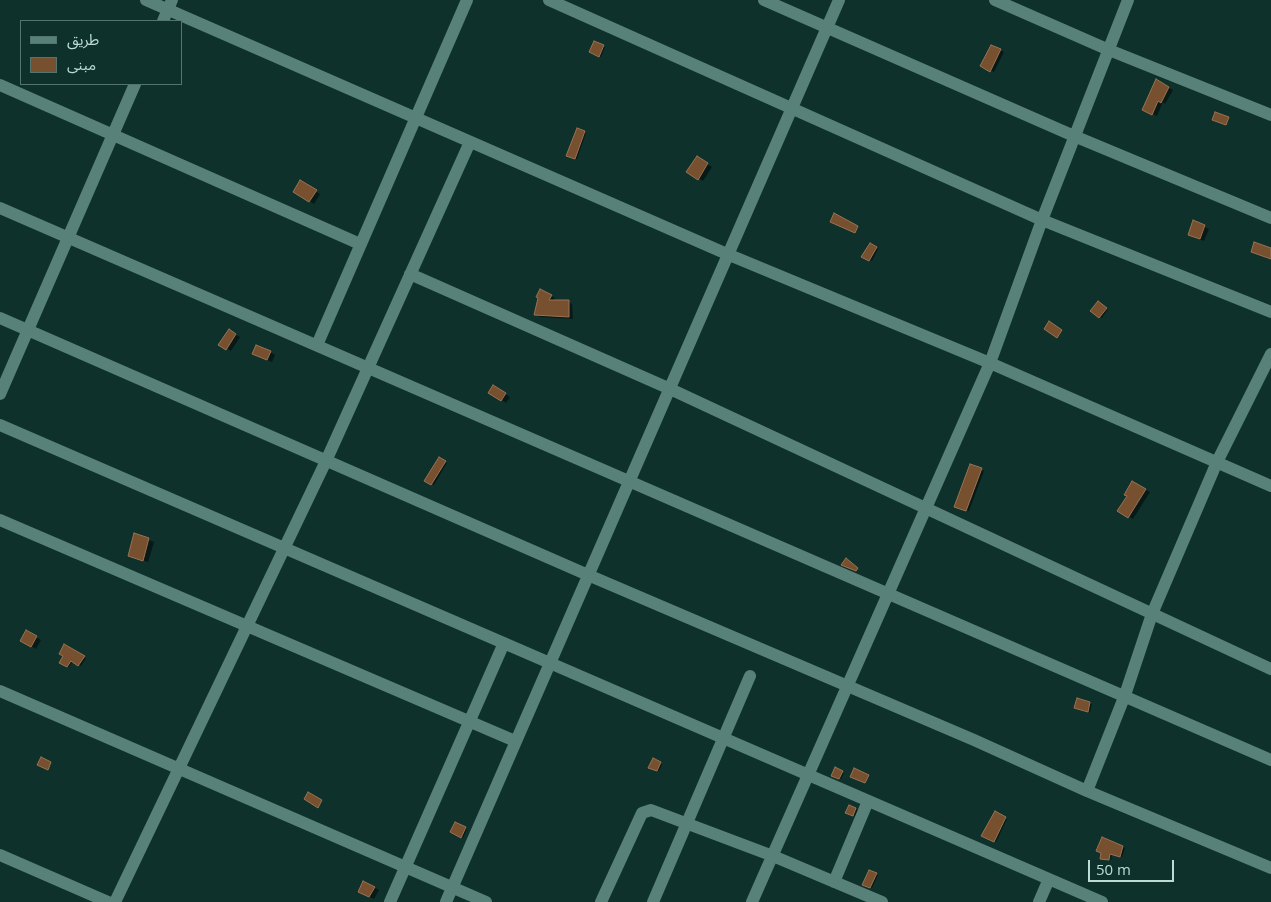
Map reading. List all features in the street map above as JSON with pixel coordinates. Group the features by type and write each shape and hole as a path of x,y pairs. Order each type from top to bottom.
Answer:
{"street":[{"path":"146,0 727,254 990,363 1271,486"},
{"path":"317,345 467,0"},
{"path":"549,0 1042,220 1271,312"},
{"path":"764,0 1074,136 1271,218"},
{"path":"446,902 838,0"},
{"path":"995,0 1109,50 1271,115"},
{"path":"752,902 990,363 1042,220 1128,0"},
{"path":"0,85 360,244"},
{"path":"0,394 135,85"},
{"path":"116,902 326,461 470,142"},
{"path":"0,208 629,482 889,592 1271,760"},
{"path":"410,274 668,388 1271,668"},
{"path":"0,318 588,575 974,740 1086,791 1271,868"},
{"path":"1086,791 1124,695 1152,614 1217,462 1271,354"},
{"path":"0,425 1102,902"},
{"path":"0,520 515,741"},
{"path":"390,902 504,643"},
{"path":"653,902 750,676"},
{"path":"0,691 179,767 486,902"},
{"path":"834,882 868,801"},
{"path":"601,902 642,813 652,810 773,856 874,900"},
{"path":"0,854 108,902"},
{"path":"1038,902 1049,879"}],"building":[{"path":"594,41 604,45 599,57 589,52"},
{"path":"991,45 1001,49 990,72 980,66"},
{"path":"1156,79 1169,87 1161,103 1158,101 1152,115 1142,110"},
{"path":"1215,112 1229,117 1226,125 1212,120"},
{"path":"577,128 585,131 575,159 566,156"},
{"path":"697,156 708,163 698,180 686,172"},
{"path":"300,180 317,190 309,202 293,192"},
{"path":"834,213 858,226 855,233 830,222"},
{"path":"1193,220 1205,225 1200,239 1188,235"},
{"path":"1254,242 1271,248 1271,259 1251,252"},
{"path":"870,243 877,247 869,261 861,257"},
{"path":"540,289 552,295 549,300 569,300 569,317 534,315 538,298 536,297"},
{"path":"1098,301 1107,308 1099,318 1090,311"},
{"path":"1049,321 1062,330 1057,338 1044,329"},
{"path":"229,329 236,334 226,350 218,345"},
{"path":"256,345 271,351 267,360 252,354"},
{"path":"493,385 506,393 501,401 488,393"},
{"path":"439,457 446,461 431,485 424,481"},
{"path":"970,464 982,468 966,511 954,507"},
{"path":"1132,481 1146,489 1128,518 1117,511 1127,496 1124,495"},
{"path":"134,533 149,538 143,561 128,556"},
{"path":"846,558 858,568 856,571 841,565"},
{"path":"26,630 37,636 31,647 20,641"},
{"path":"64,644 85,656 78,666 71,661 67,667 59,663 63,656 59,654"},
{"path":"1077,698 1090,702 1088,712 1074,708"},
{"path":"41,757 51,762 48,770 37,765"},
{"path":"653,758 661,762 657,771 648,768"},
{"path":"835,767 843,771 839,779 831,776"},
{"path":"854,768 869,775 865,783 850,777"},
{"path":"308,792 322,800 318,808 304,799"},
{"path":"849,805 856,808 853,816 845,813"},
{"path":"995,811 1006,817 994,842 981,836"},
{"path":"455,822 466,827 461,838 450,832"},
{"path":"1102,837 1123,846 1120,857 1110,854 1109,860 1100,859 1101,853 1096,851"},
{"path":"869,870 877,873 870,888 862,885"},
{"path":"363,881 375,887 369,897 358,892"}]}
